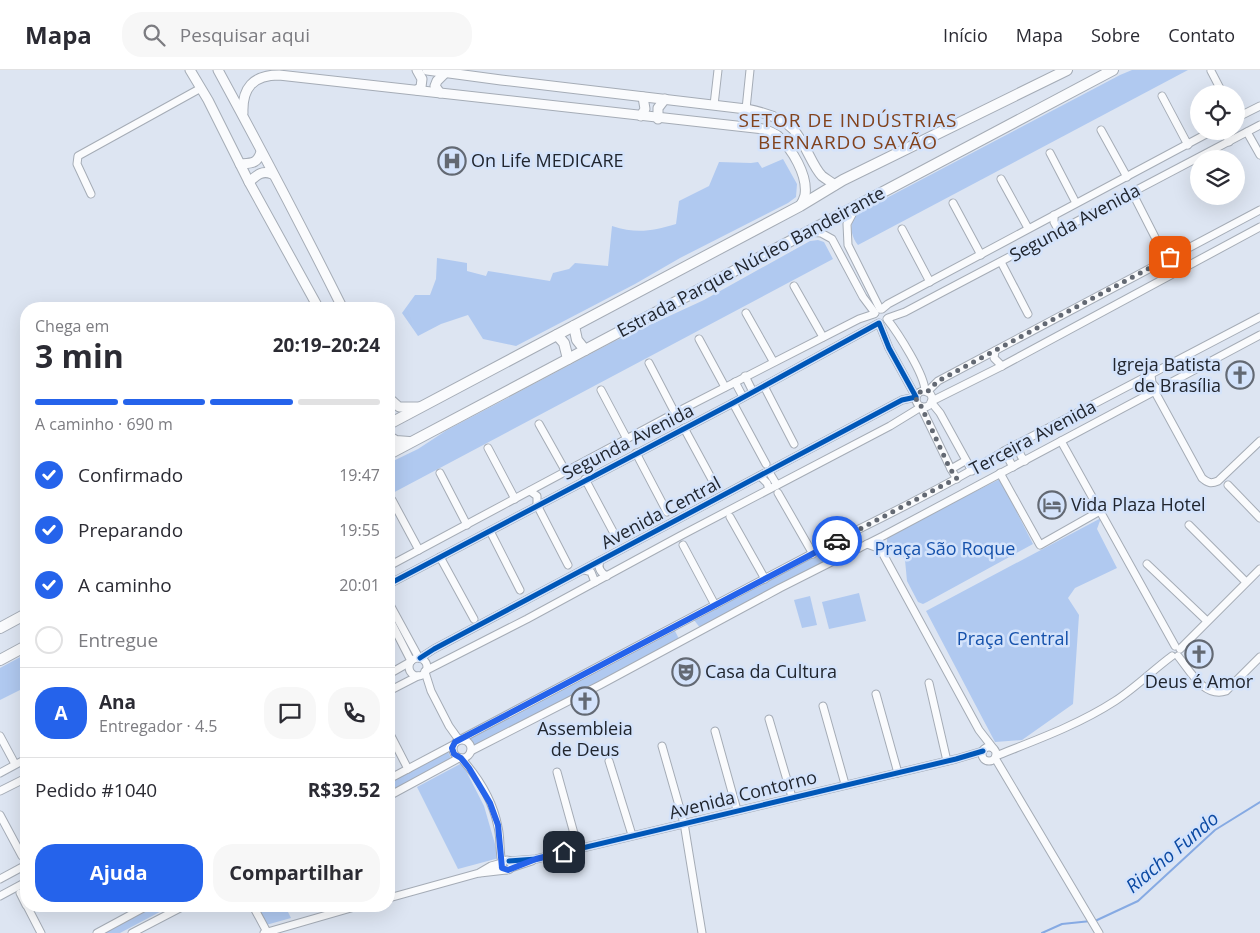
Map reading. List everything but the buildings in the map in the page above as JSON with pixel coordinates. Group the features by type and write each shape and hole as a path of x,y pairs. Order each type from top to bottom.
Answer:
{"highway":[{"name":"Estrada Parque Núcleo Bandeirante","path":"395,421 800,206 835,185 1067,70"},
{"name":"Estrada Parque Núcleo Bandeirante","path":"395,451 1113,70"},
{"path":"574,326 577,340 585,350"},
{"path":"557,335 564,343 568,359"},
{"path":"395,441 410,442"},
{"path":"0,628 20,617"},
{"path":"0,660 20,649"}],"main road":[{"path":"190,70 315,302"},
{"path":"218,70 243,113 272,174 339,302"},
{"path":"417,70 422,79 421,87 417,90"},
{"path":"427,70 746,108 778,118 792,128 804,144 821,175 835,185"},
{"path":"243,113 242,100 253,82 261,77 271,75 301,73 440,94 764,129 776,135 791,151 801,171 805,196 800,206"},
{"path":"440,94 435,86 445,73"},
{"path":"641,116 645,107 643,97"},
{"path":"658,119 658,108 665,99"},
{"path":"791,151 796,153 802,151 804,144"},
{"path":"240,164 255,162 259,159 261,152"},
{"path":"249,182 261,173 272,174"},
{"path":"395,403 399,407 423,407"}],"street":[{"path":"714,105 718,70"},
{"path":"746,108 750,70"},
{"path":"1210,71 1218,85"},
{"path":"92,194 77,164 78,156 201,88"},
{"path":"1162,96 1188,145"},
{"path":"1245,114 1260,106"},
{"name":"Segunda Avenida","path":"1247,132 1260,125"},
{"path":"1101,130 1127,177"},
{"path":"1247,132 1260,156"},
{"name":"Segunda Avenida","path":"395,563 773,361 878,311 1028,228 1197,140"},
{"name":"Segunda Avenida","path":"888,318 905,312 1229,142"},
{"path":"1050,153 1076,203"},
{"path":"1001,179 1028,228"},
{"path":"1132,192 1159,244"},
{"path":"953,203 981,255"},
{"path":"856,207 850,217 847,230 848,245 878,311"},
{"path":"916,397 920,392 926,391 938,381 1257,212 1260,221"},
{"path":"1054,215 1054,222 1059,231"},
{"path":"1041,222 1046,227 1048,237"},
{"path":"921,406 927,406 931,401 1002,366 1260,227"},
{"path":"902,229 930,282"},
{"path":"808,232 821,233 832,239 867,304 878,311 887,312 888,318 924,379 926,391 930,394 931,401 940,413 972,471"},
{"path":"846,266 856,260"},
{"path":"1001,262 1028,314"},
{"path":"794,286 822,337"},
{"path":"878,311 874,318 879,323 950,469 957,478"},
{"path":"746,313 773,361"},
{"name":"Terceira Avenida","path":"395,776 853,532 903,508 972,471 1017,444 1260,317"},
{"path":"879,323 883,323 888,318"},
{"name":"Segunda Avenida","path":"395,581 733,403 879,323"},
{"name":"Terceira Avenida","path":"460,758 1025,461 1260,335"},
{"path":"699,339 725,387"},
{"path":"995,351 994,358 1002,366"},
{"path":"649,363 675,413"},
{"path":"1151,375 1152,383 1202,478 1208,482 1218,481 1260,441"},
{"path":"745,376 753,392"},
{"path":"735,382 743,397"},
{"path":"1138,382 1143,387 1145,397"},
{"path":"764,386 794,444"},
{"path":"601,390 627,439"},
{"name":"Avenida Central","path":"419,658 902,400 916,397"},
{"path":"733,403 766,464"},
{"name":"Avenida Central","path":"395,688 769,489 778,489 890,426 921,406"},
{"path":"539,424 566,472"},
{"path":"684,428 716,487"},
{"path":"1061,441 1177,652 1205,688 1219,693 1226,691 1260,657"},
{"path":"1017,444 1025,461"},
{"path":"488,448 515,499"},
{"path":"1004,451 1013,467"},
{"path":"636,453 667,512"},
{"path":"950,469 965,461"},
{"path":"770,472 813,554"},
{"path":"440,473 467,524"},
{"path":"1000,473 1040,545 1100,511"},
{"path":"760,476 769,489"},
{"path":"586,479 617,539"},
{"path":"542,484 543,491 550,498"},
{"path":"1228,485 1260,518"},
{"path":"530,491 537,496 537,505 568,565"},
{"path":"395,506 419,550"},
{"path":"730,517 765,580"},
{"path":"1189,524 1246,582"},
{"path":"490,531 520,590"},
{"path":"853,532 853,542 859,548"},
{"path":"882,536 881,547 883,554"},
{"path":"836,542 843,544 847,554"},
{"path":"867,544 878,548 883,554 979,730 995,753 1007,780 1099,933"},
{"path":"683,545 716,605"},
{"path":"440,557 474,619"},
{"path":"600,561 600,570 607,576"},
{"path":"1148,564 1208,621"},
{"path":"995,753 1016,748 1079,721 1113,702 1177,652 1260,569"},
{"path":"584,570 591,572 595,582"},
{"path":"395,614 419,658 425,662 422,674 457,742"},
{"path":"689,619 691,626 697,633"},
{"path":"674,627 681,633 683,641"},
{"path":"395,630 410,661 410,672 422,674"},
{"path":"395,670 419,658"},
{"path":"929,683 947,761"},
{"path":"876,694 898,772"},
{"path":"823,706 845,784"},
{"path":"769,719 792,797"},
{"path":"979,730 983,750 982,756 1007,780"},
{"path":"715,731 737,810"},
{"path":"0,736 16,764"},
{"path":"457,742 469,743 475,776"},
{"path":"457,742 452,751 475,776 490,803 498,825 506,864"},
{"path":"395,744 408,769"},
{"path":"662,746 684,824 702,933"},
{"path":"983,750 988,747 995,753"},
{"name":"Avenida Contorno","path":"395,896 479,872 491,866 536,859 956,759 983,750"},
{"path":"986,761 992,760 995,753"},
{"path":"395,793 460,758"},
{"name":"Avenida Contorno","path":"956,759 986,761"},
{"path":"609,761 632,835"},
{"path":"0,773 20,762"},
{"path":"557,772 578,848"},
{"path":"0,792 20,781"},
{"path":"0,815 20,852"},
{"path":"0,879 20,868"},
{"path":"0,896 20,885"},
{"path":"29,912 41,933"},
{"path":"97,933 135,912"},
{"path":"132,933 172,912"},
{"path":"257,912 269,932 337,912"}],"green space":[{"path":"1132,70 1188,70 858,245 855,241 852,233 852,224 860,212"},
{"path":"783,159 797,184 796,197 788,203 680,258 635,284 516,346 483,339 468,315 441,324 418,336 402,313 415,295 430,295 436,279 437,258 467,263 467,271 486,276 488,271 550,281 553,273 569,269 575,263 608,266 612,226 644,231 676,224 679,201 709,186 719,162 758,162 762,168"},
{"path":"818,240 824,242 833,259 395,492 395,460 418,449 447,430 615,341 704,300 810,241"},
{"name":"Praça São Roque","path":"1000,479 1033,544 927,602 923,604 918,602 907,581 905,560 898,548 891,551 887,545 887,536"},
{"name":"Praça Central","path":"1101,518 1097,529 1117,568 1075,588 1068,598 1079,615 1073,704 1022,740 995,742 926,611"},
{"path":"836,544 840,553 701,629 694,620"},
{"path":"859,593 866,621 829,629 822,602"},
{"path":"810,596 817,625 802,628 794,600"},
{"path":"674,629 679,639 473,747 468,738"},
{"path":"20,657 20,690 0,700 0,668"},
{"path":"446,748 452,760 395,789 395,775"},
{"path":"462,763 484,806 499,858 458,869 417,787"},
{"path":"137,912 160,912 120,933 99,933"},
{"path":"259,912 288,912 291,918 266,925"}],"waterway":[{"name":"Riacho Fundo","path":"1095,921 1138,901 1215,830 1260,802"},
{"name":"Riacho Fundo","path":"1042,933 1062,924 1091,921"}],"cycle path":[{"path":"395,581 733,403 879,323 889,348 916,397 902,400 420,658"},
{"path":"509,861 536,859 983,751"}],"way so far":[{"path":"837,541 957,478 950,469 921,406 917,404 916,397 918,393 927,392 938,381 1170,257"}],"place":[{"name":"On Life MEDICARE","path":"452,161"},
{"name":"Igreja Batista de Brasília","path":"1240,375"},
{"name":"Vida Plaza Hotel","path":"1052,505"},
{"name":"Deus é Amor","path":"1199,654"},
{"name":"Casa da Cultura","path":"686,672"},
{"name":"Assembleia de Deus","path":"585,701"}],"district":[{"name":"SETOR DE INDÚSTRIAS BERNARDO SAYÃO","path":"848,131"}],"route":[{"path":"564,852 536,859 510,870 504,870 502,868 498,825 490,803 482,786 469,768 452,751 453,744 837,541"}]}
